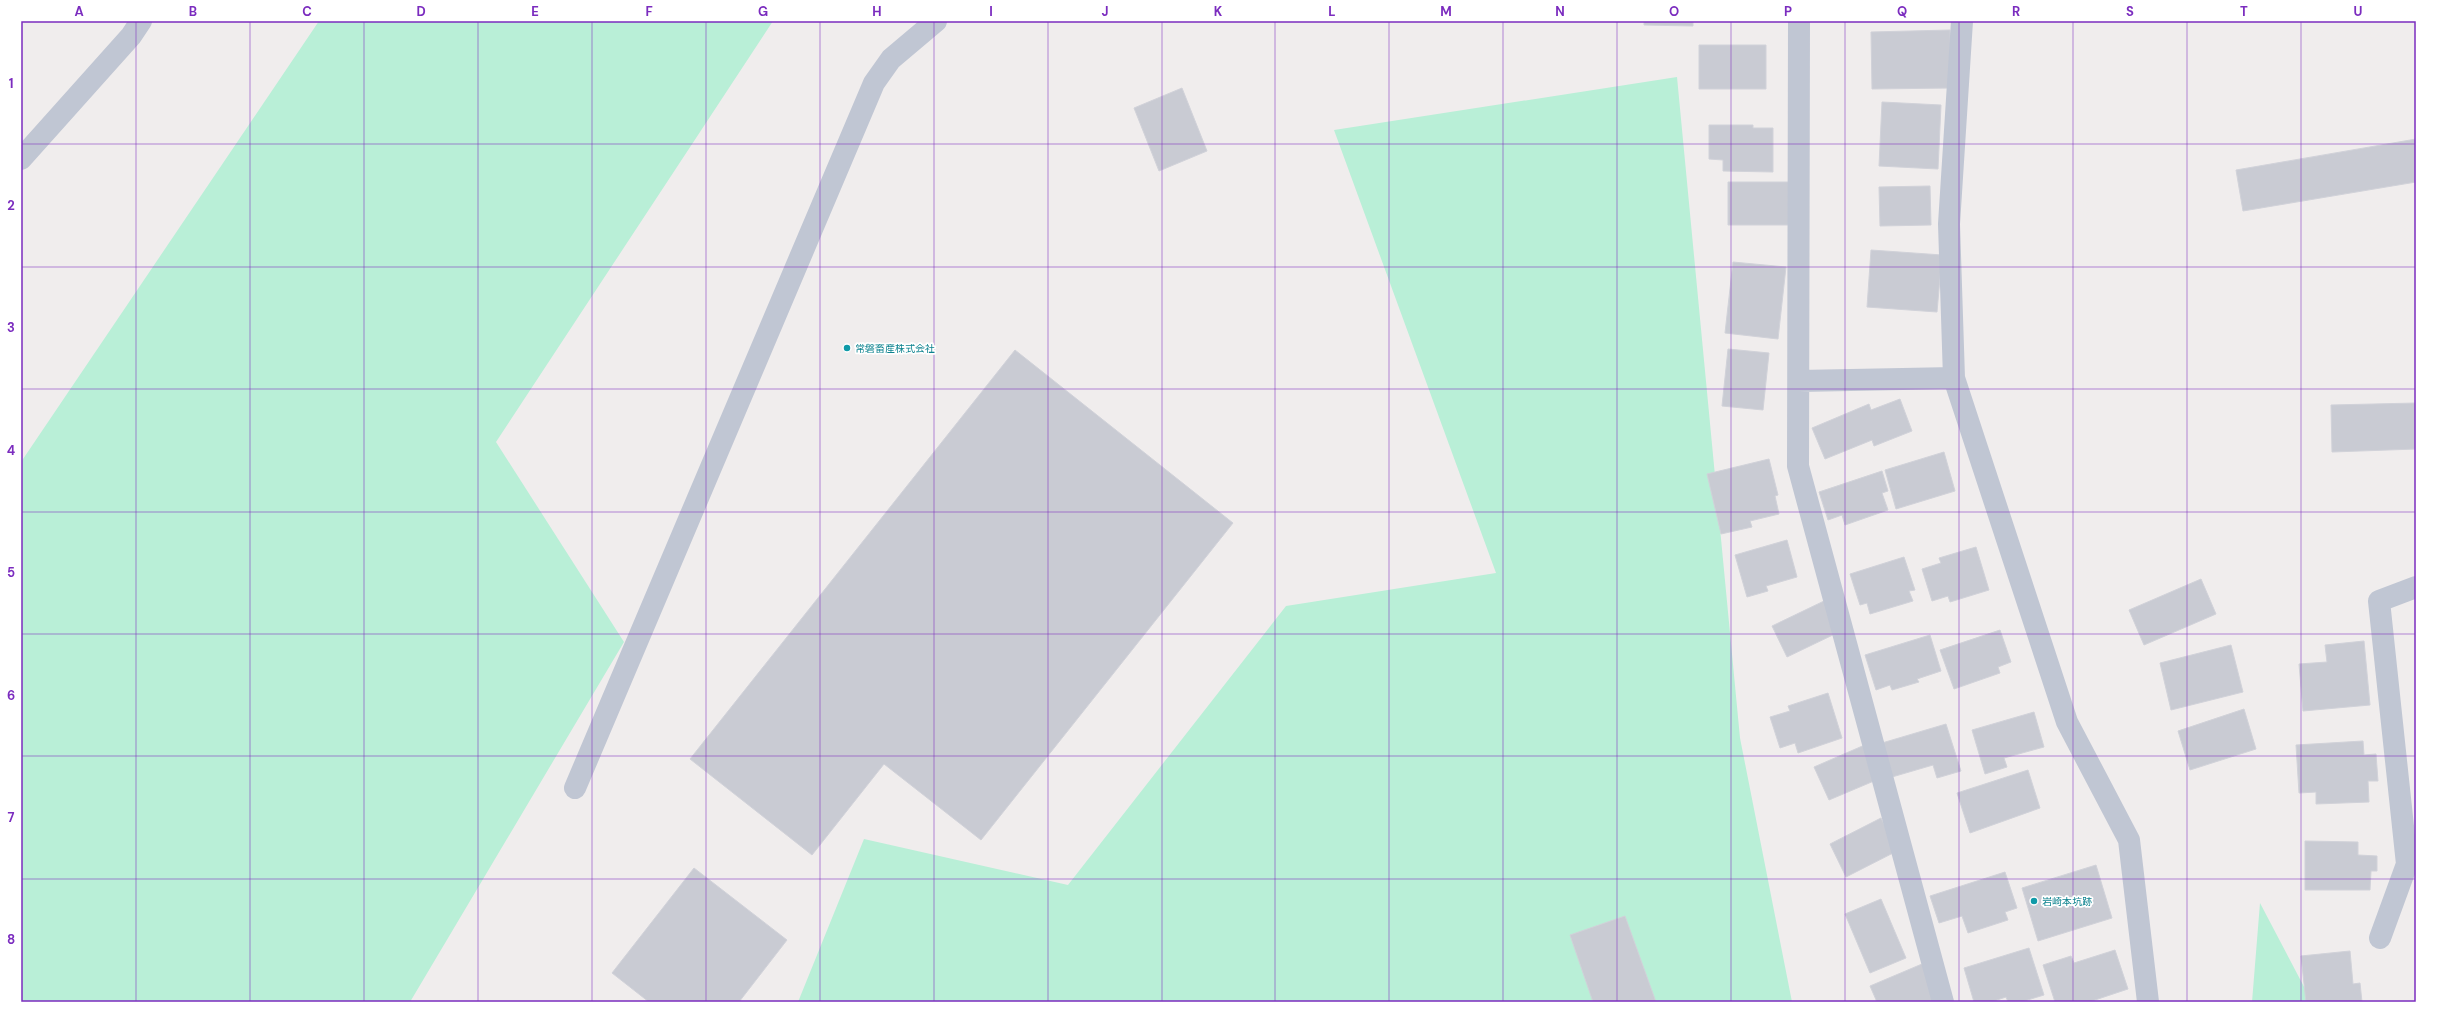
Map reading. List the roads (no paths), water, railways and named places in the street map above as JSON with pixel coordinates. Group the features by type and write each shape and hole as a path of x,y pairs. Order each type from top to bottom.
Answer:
{"street":[{"path":"21,159 130,36 141,21"},
{"path":"574,788 874,83 891,59 936,21"},
{"path":"1799,21 1798,466 1943,1002"},
{"path":"1962,21 1949,224 1954,378 2067,722 2129,840 2148,1002"},
{"path":"1799,381 1954,378"},
{"path":"2380,938 2412,864 2379,602 2416,588"}],"place":[{"name":"常磐畜産株式会社","path":"847,348"},
{"name":"岩崎本坑跡","path":"2034,901"}]}
